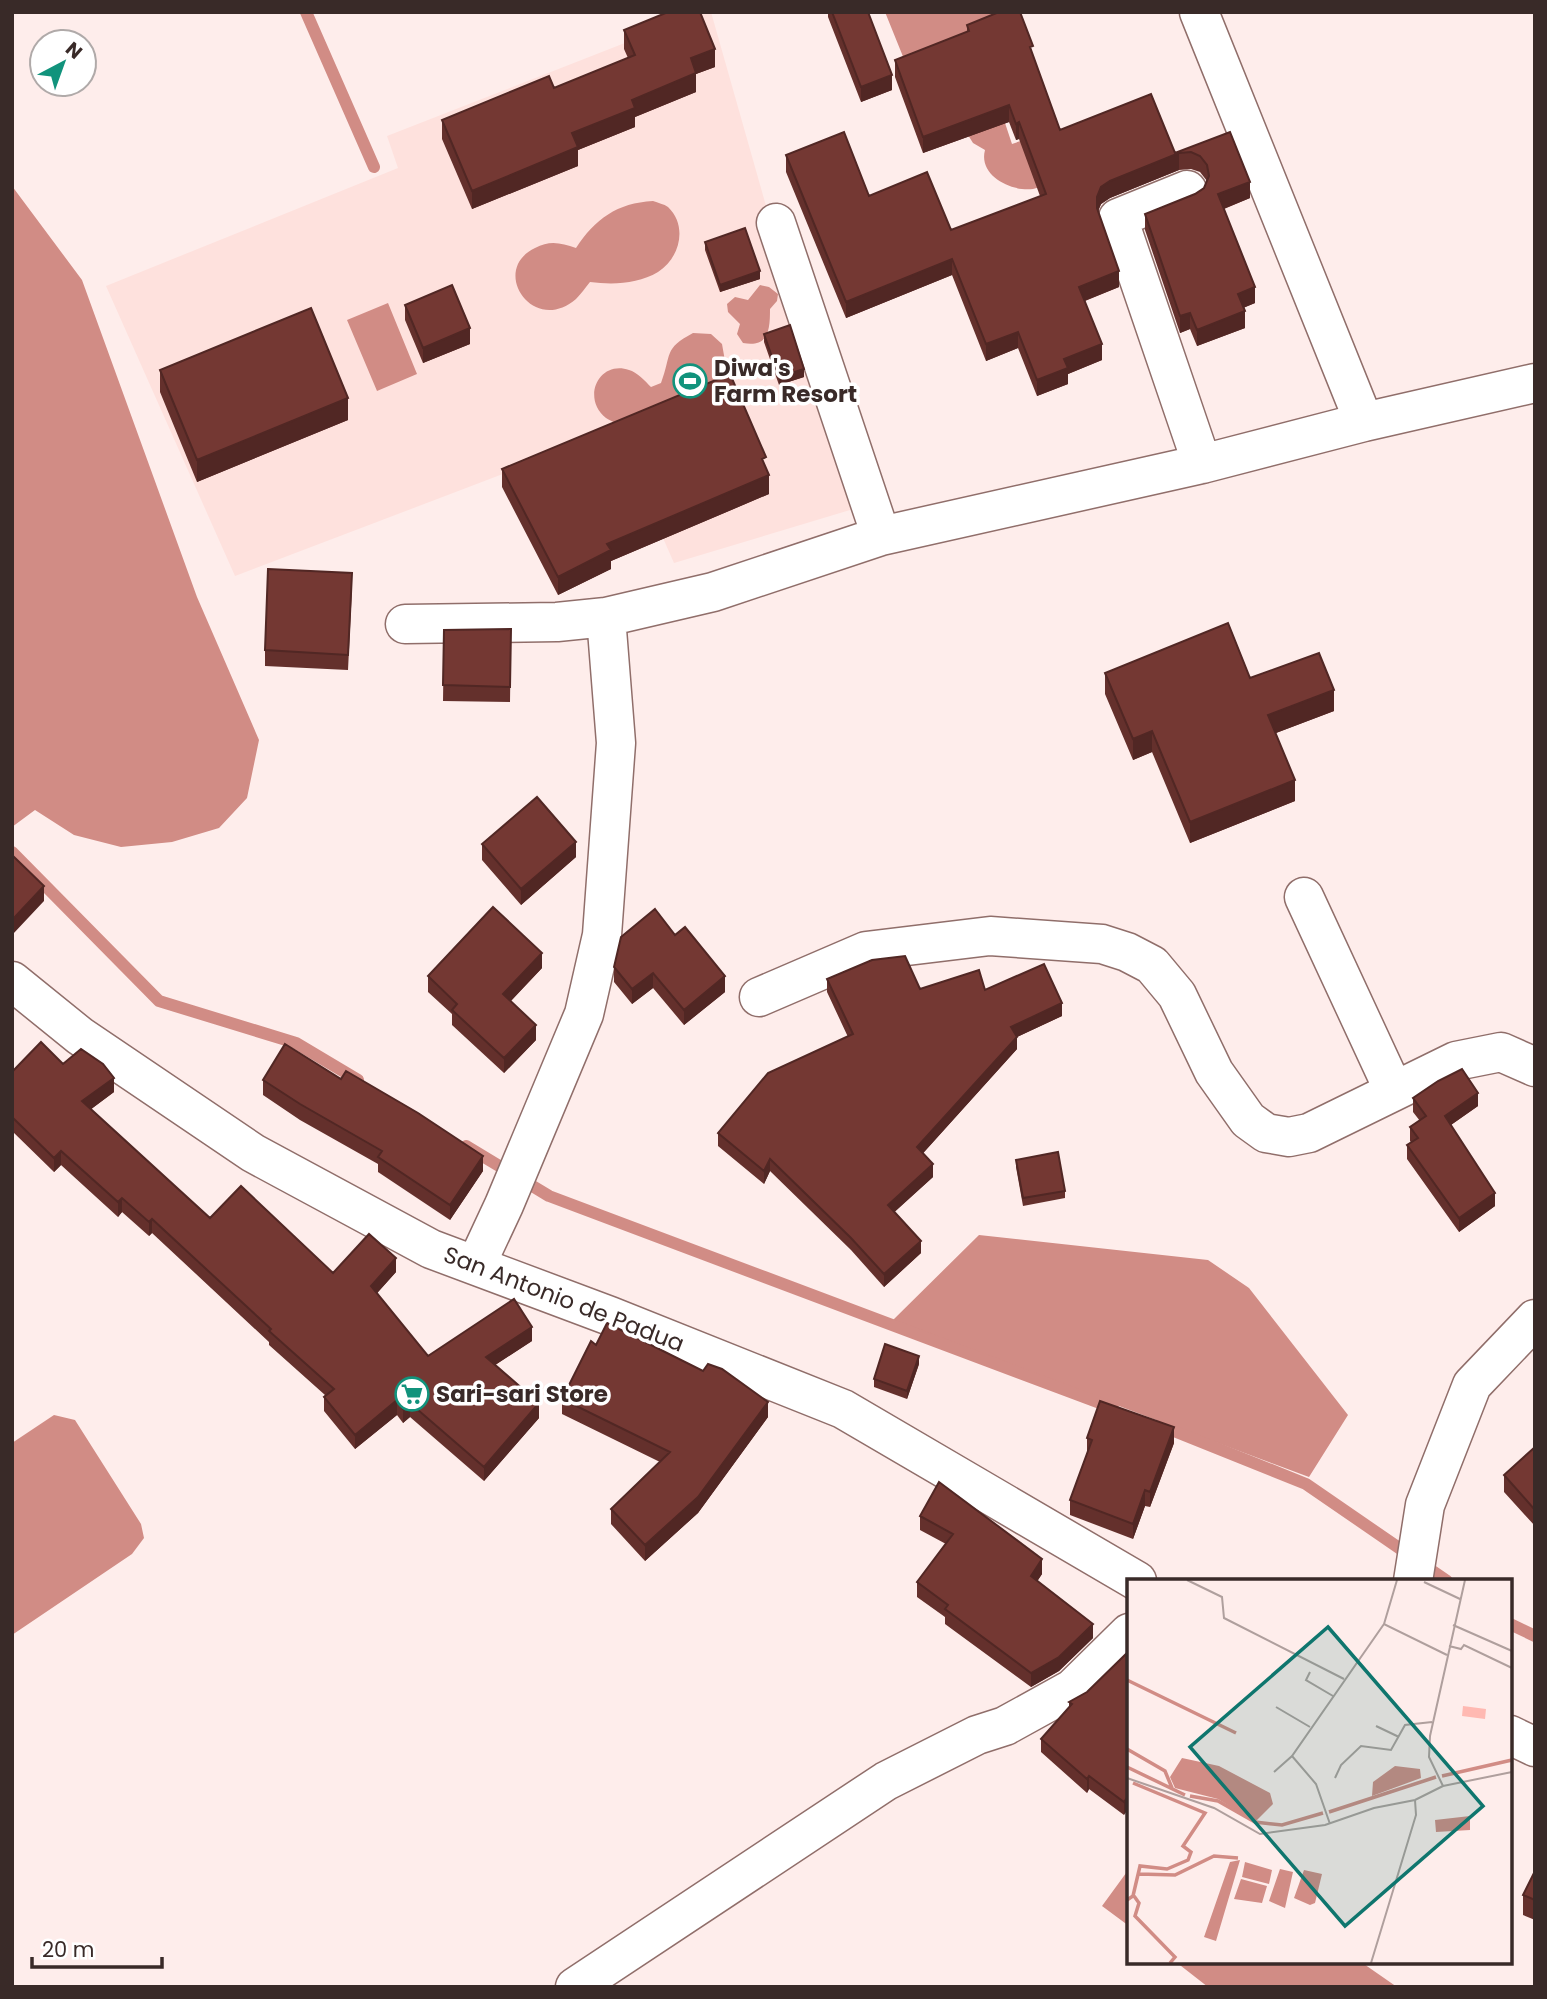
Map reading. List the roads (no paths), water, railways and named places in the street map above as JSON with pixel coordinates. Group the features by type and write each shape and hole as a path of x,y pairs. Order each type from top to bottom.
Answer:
{"street":[{"path":"1199,12 1364,422"},
{"path":"1187,190 1118,218 1202,464"},
{"path":"776,223 881,536"},
{"path":"405,624 557,622 606,617 713,592 881,536 1202,464 1364,422 1535,383"},
{"path":"475,1265 504,1205 584,1014 602,934 616,743 606,617"},
{"path":"1304,897 1394,1091"},
{"path":"759,998 866,951 990,936 1102,944 1127,952 1152,965 1177,995 1214,1072 1248,1120 1266,1133 1289,1137 1309,1133 1456,1061 1502,1052 1535,1067"},
{"name":"San Antonio de Padua","path":"12,981 80,1037 253,1153 431,1249 610,1316 843,1409 1134,1579"},
{"path":"1413,1579 1425,1505 1472,1385 1535,1319"},
{"path":"575,1987 886,1781 977,1735 1005,1726 1072,1689 1127,1635"},
{"path":"1512,1736 1535,1747"}],"waterway":[{"path":"306,12 374,167"},
{"path":"12,852 159,1001 296,1043 358,1080"},
{"path":"466,1146 549,1196 1113,1408"},
{"path":"1159,1425 1306,1484 1444,1579"},
{"path":"1512,1625 1535,1636"}],"place":[{"name":"Diwa's Farm Resort","path":"690,381"},
{"name":"Sari-sari Store","path":"412,1394"}]}
